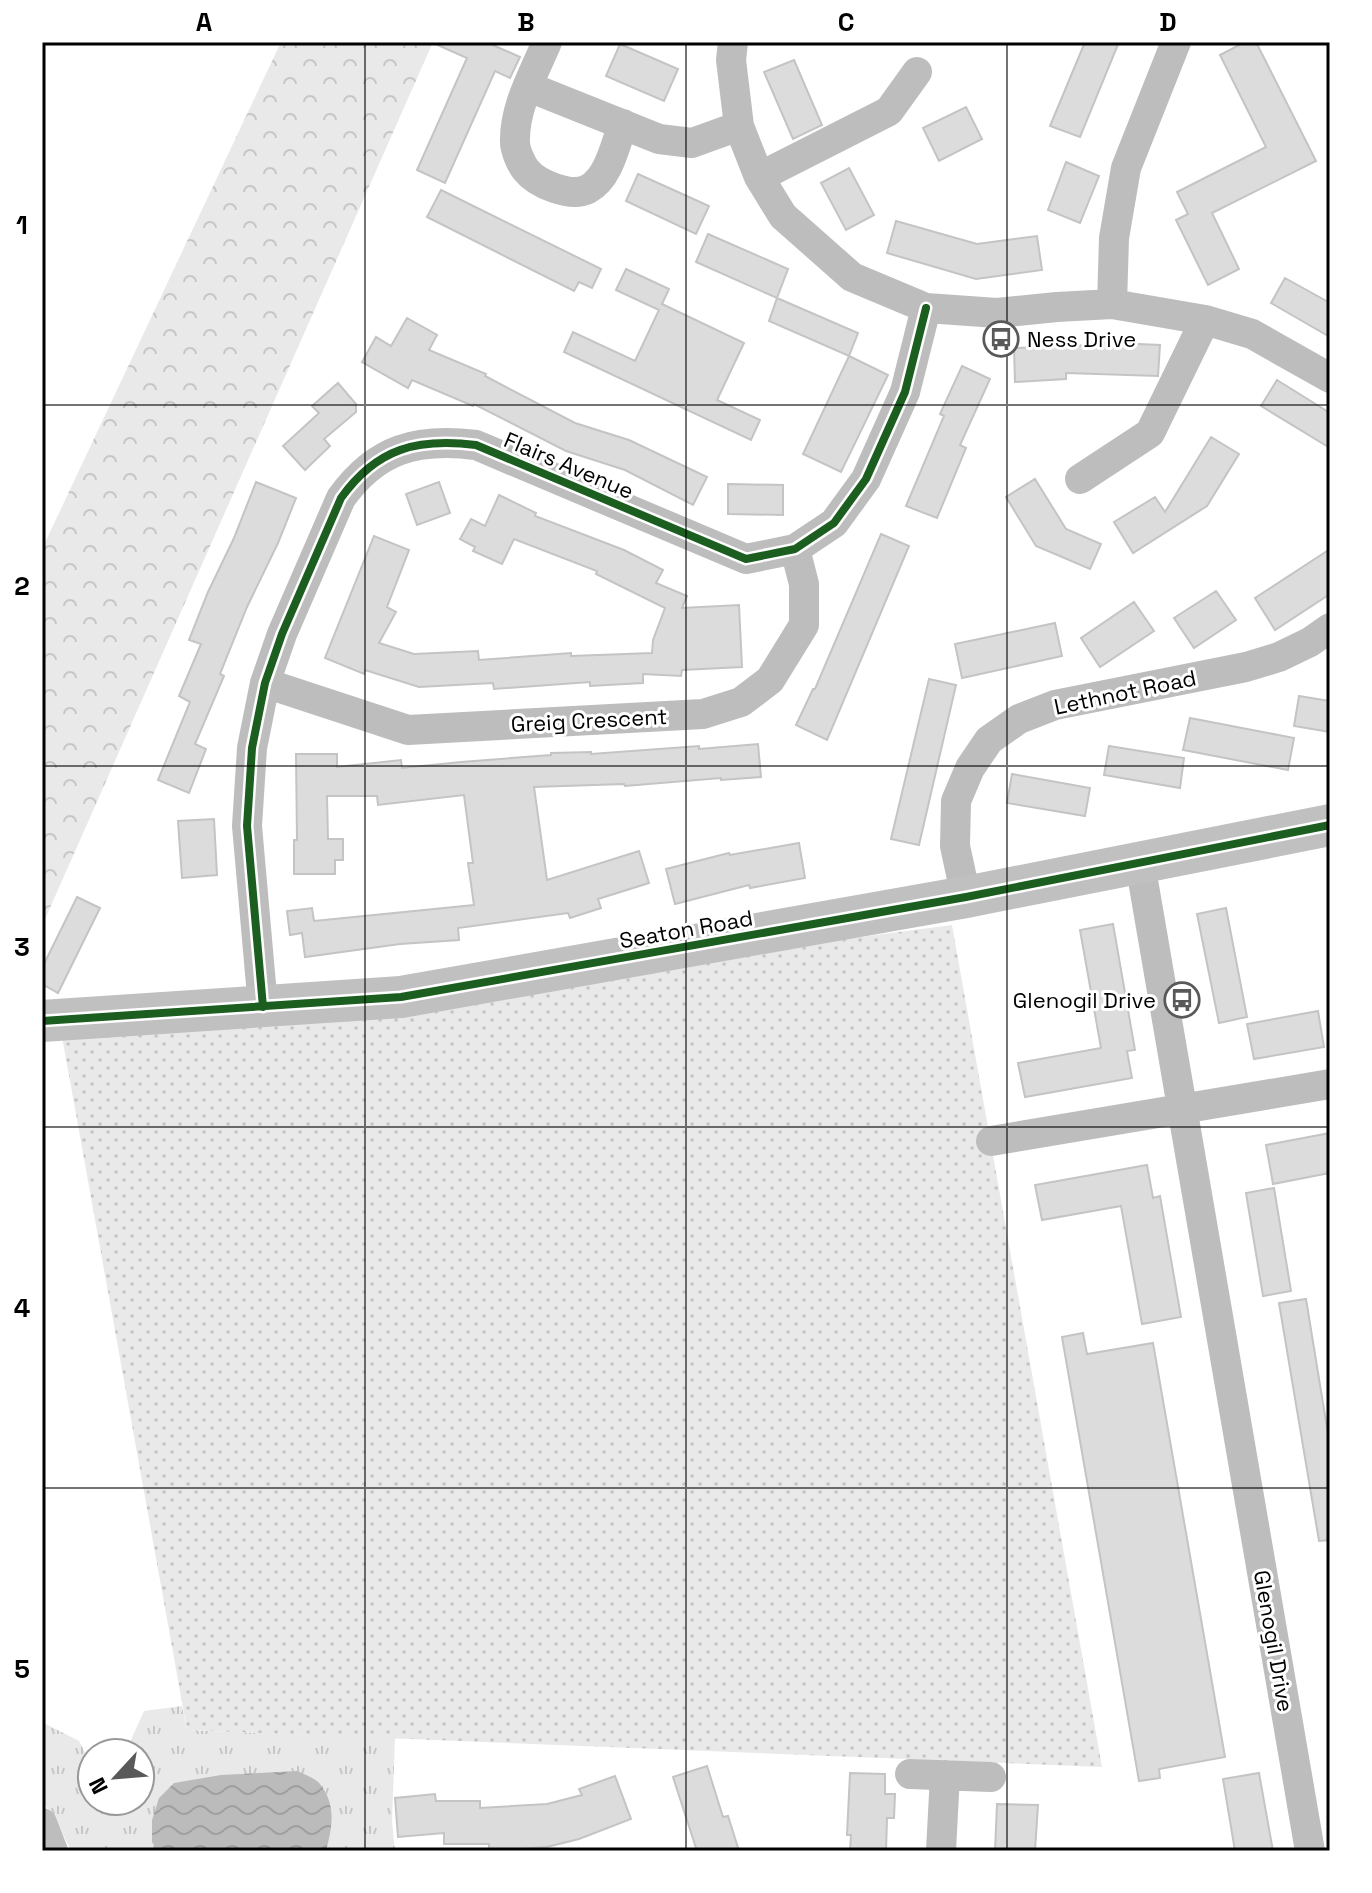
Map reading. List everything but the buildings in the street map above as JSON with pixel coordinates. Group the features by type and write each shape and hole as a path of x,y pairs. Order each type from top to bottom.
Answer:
{"street":[{"path":"547,42 515,120 515,146 527,171 553,189 579,192 590,188 604,175 623,124"},
{"path":"733,42 731,60 739,126 759,177 783,216 852,277 926,308 997,313 1112,304 1205,320 1252,334 1330,378"},
{"path":"1112,304 1114,238 1126,168 1176,42"},
{"path":"759,177 889,111 917,72"},
{"path":"529,87 659,139 692,143 739,126"},
{"name":"Flairs Avenue","path":"263,1007 247,826 252,748 265,683 282,634 341,498 355,479 395,451 446,441 476,445 746,559 795,549 834,523 866,479 905,392 926,308"},
{"path":"1080,479 1150,433 1205,320"},
{"name":"Greig Crescent","path":"265,683 408,730 703,714 741,702 770,680 804,625 804,584 795,549"},
{"name":"Lethnot Road","path":"966,897 955,846 956,801 970,768 989,740 1019,719 1055,705 1246,667 1279,657 1330,628"},
{"name":"Seaton Road","path":"42,1021 401,997 966,897 1330,825"},
{"name":"Glenogil Drive","path":"1140,863 1310,1851"},
{"path":"991,1141 1330,1084"},
{"path":"910,1774 991,1777"},
{"path":"941,1851 945,1775"},
{"path":"42,1823 53,1851"}],"green space":[{"path":"281,42 433,42 42,926 42,549"},
{"path":"952,925 1102,1767 187,1730 59,1020 401,997"},
{"path":"182,1706 187,1730 395,1738 392,1821 395,1851 71,1851 54,1815 42,1803 42,1722 76,1739 76,1817 156,1817 156,1737 132,1737 144,1711"}],"water":[{"path":"298,1771 313,1778 325,1792 331,1809 326,1851 157,1851 152,1842 152,1820 156,1817 159,1798 174,1783 221,1775"}],"cycle path":[{"path":"263,1007 247,826 252,748 265,683 282,634 341,498 355,481 384,457 400,450 435,443 476,445 746,559 795,549 834,523 866,479 905,392 926,308"},
{"path":"42,1021 401,997 966,897 1330,825"}],"place":[{"name":"Ness Drive","path":"1001,339"},
{"name":"Glenogil Drive","path":"1182,1000"}]}
